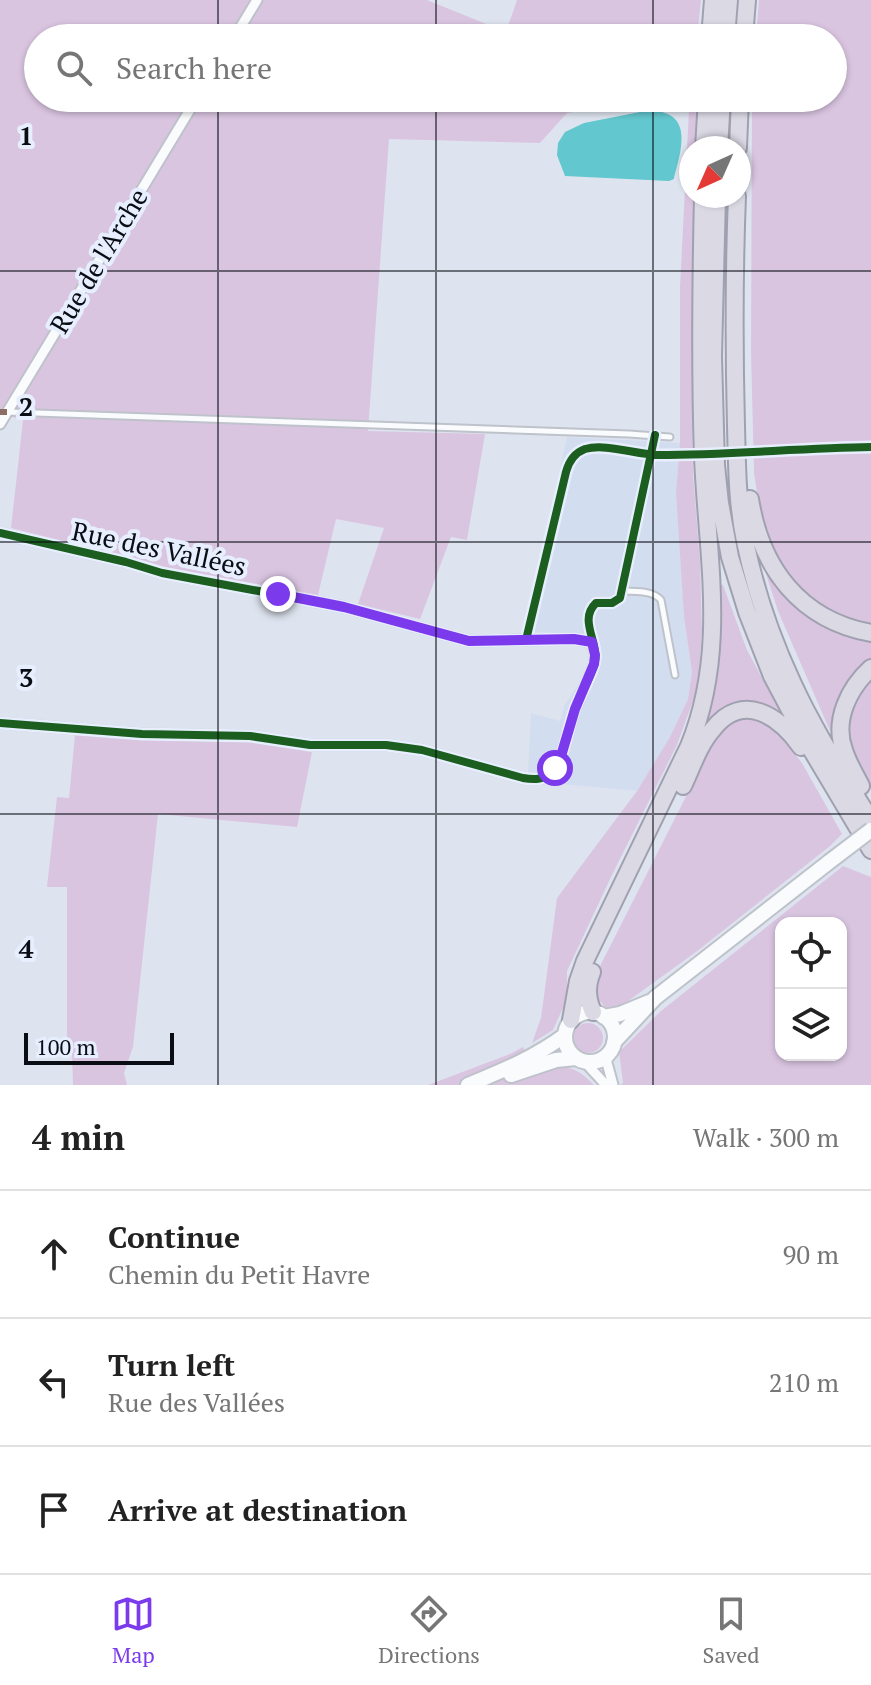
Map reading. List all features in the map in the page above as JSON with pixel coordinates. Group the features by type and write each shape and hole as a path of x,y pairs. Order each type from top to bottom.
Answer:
{"highway":[{"path":"711,24 713,0"},
{"path":"727,24 729,0"},
{"path":"745,24 747,0"},
{"path":"705,136 706,112"},
{"path":"720,136 721,112"},
{"path":"738,136 739,112"},
{"path":"568,1027 581,970 685,757 699,721 709,680 713,631 702,414 703,208"},
{"path":"717,208 713,356 716,465 730,557 760,651 772,676 871,850"},
{"path":"737,208 734,366 737,471 745,539 771,629 793,685 871,821"},
{"path":"736,431 745,446 753,516 772,566 788,587 808,605 837,623 871,633"},
{"path":"871,668 852,689 842,714 841,727 844,751 871,810"},
{"path":"599,1014 587,996 593,968 706,739 728,715 757,710 786,728 871,850"}],"main road":[{"path":"470,1085 513,1075 556,1060 596,1061 655,998 871,830"},
{"path":"470,1085 544,1051 585,1012 620,1014 655,998"},
{"path":"599,1014 613,1028 610,1048"},
{"path":"568,1027 567,1048 580,1059"}],"street":[{"path":"242,24 257,0"},
{"name":"Rue de l'Arche","path":"0,424 189,112"},
{"path":"0,723 142,734 250,736 310,745 386,745 422,750 534,780 541,778 551,772 561,756 575,709 594,664 588,613 596,603 620,598 655,435"},
{"name":"Rue des Vallées","path":"0,533 162,573 344,607 469,641 574,639 592,642"},
{"path":"610,1048 607,1063 613,1085"},
{"path":"580,1059 606,1085"}],"lane":[{"path":"7,412 670,437"},
{"path":"622,591 652,593 661,600 675,675"}],"shaded area":[{"path":"0,0 427,0 486,24 24,24 24,112 574,112 567,113 540,143 389,139 368,431 485,434 467,540 451,537 420,619 358,604 384,528 336,519 318,595 168,568 11,528 23,420 0,416"},
{"path":"517,0 701,0 698,24 509,24"},
{"path":"759,0 871,0 871,787 854,760 847,739 830,731 778,611 764,568 776,557 761,519 754,473 752,112 847,112 847,24 757,24"},
{"path":"689,112 697,112 696,136 688,136"},
{"path":"684,208 694,208 693,473 702,630 698,687 677,745 567,971 567,999 553,1030 532,1043 541,1018 557,898 637,791 670,737 688,699 692,672 684,617 676,493 680,443 680,287"},
{"path":"567,437 680,443 676,493 684,617 692,672 688,699 670,737 637,791 563,784 528,773 531,713 560,721 564,706 585,675 590,654 577,633 523,632"},
{"path":"718,584 723,585 747,650 781,713 774,727 802,763 842,834 696,952 624,1004 609,1010 597,995 595,976 707,755 705,726 720,651"},
{"path":"75,735 250,741 312,752 297,827 158,814 133,1047 124,1073 127,1085 73,1085 72,1052 67,1046 67,887 47,887 57,797 69,798"},
{"path":"843,866 871,877 871,1085 620,1085 623,1083 619,1052 661,1011 775,920 775,1061 847,1061 847,917 779,917"},
{"path":"588,1023 599,1027 603,1038 599,1049 588,1053 577,1049 573,1038 577,1027"},
{"path":"523,1047 537,1074 561,1068 573,1069 594,1085 428,1085 510,1054"}],"water":[{"path":"640,112 665,113 679,124 681,133 674,179 565,176 557,155 558,143 565,132 584,123"}],"marked path":[{"path":"0,412 7,412"}],"cycle path":[{"path":"0,723 142,734 250,736 310,745 386,745 422,750 523,778 545,777 559,762 575,708 595,662 589,624 591,610 596,603 612,603 620,598 655,435"},
{"path":"526,640 566,472 572,458 581,451 602,447 650,454 686,455 871,447"},
{"path":"0,533 162,573 344,607 469,641 574,639 592,642"}],"route":[{"path":"278,594 344,607 469,641 574,639 592,642 594,664 555,768"}]}
